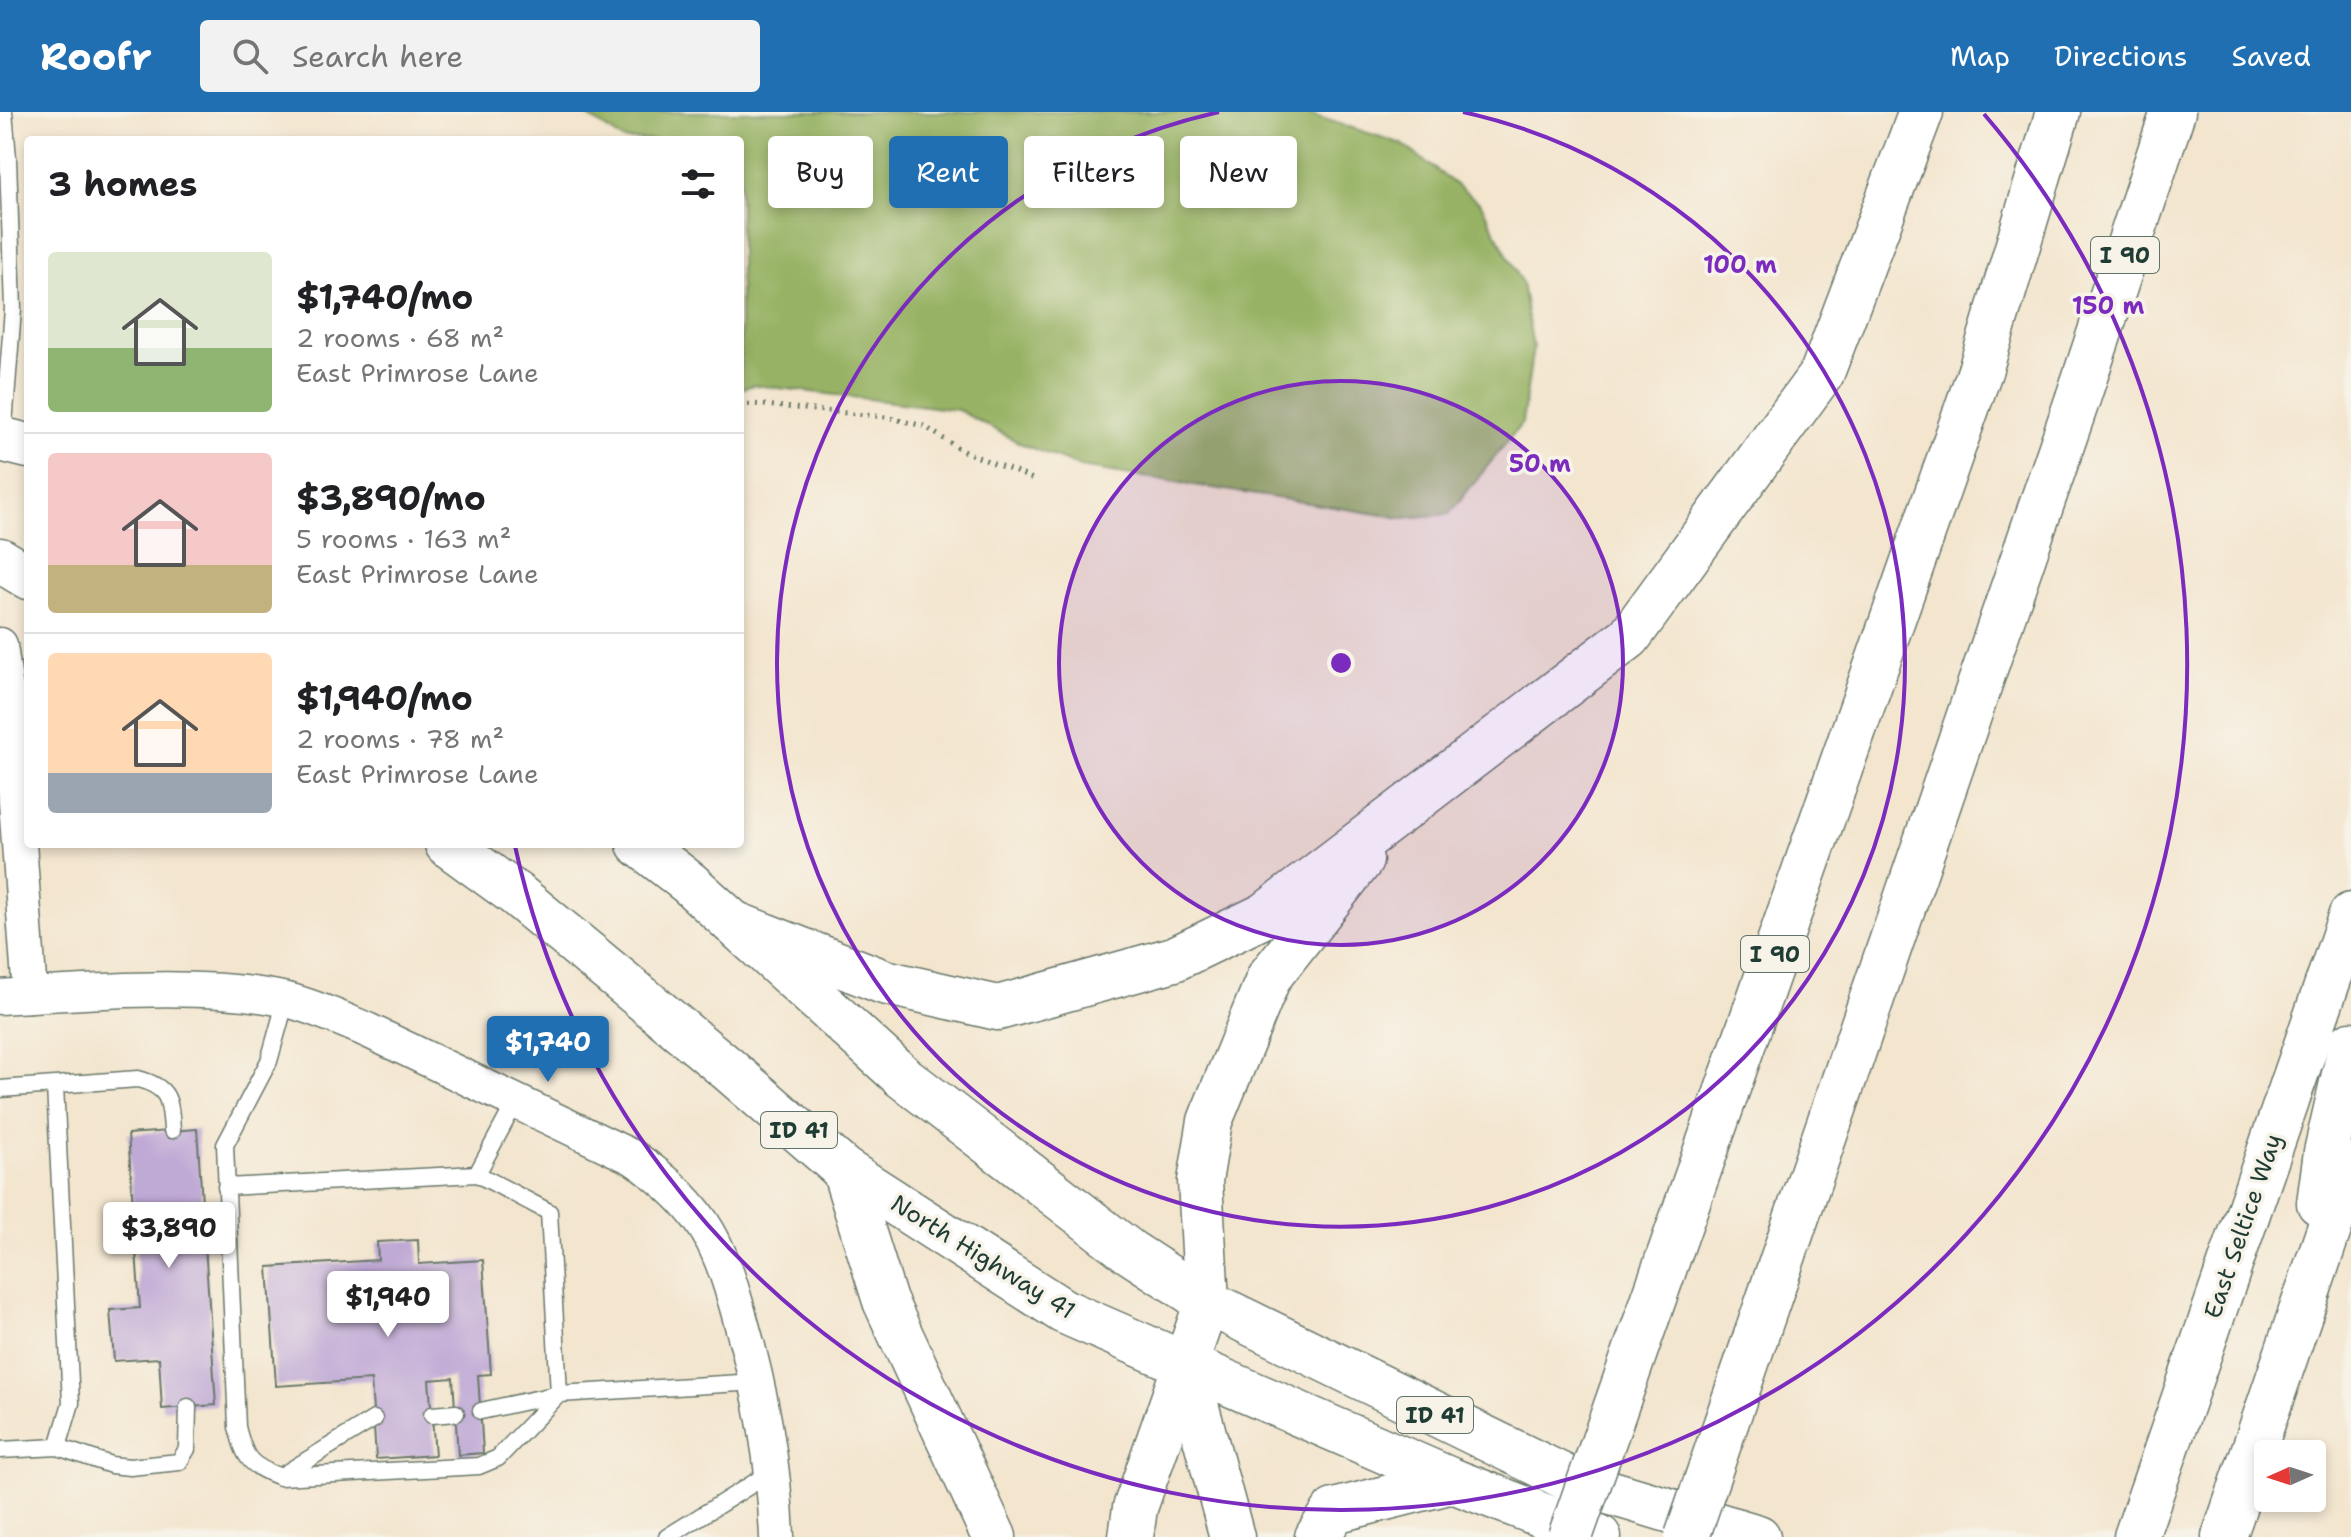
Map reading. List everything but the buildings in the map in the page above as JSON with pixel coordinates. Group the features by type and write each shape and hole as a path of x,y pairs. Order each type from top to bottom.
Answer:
{"main road":[{"path":"733,923 884,982 998,1008 1174,959 1265,915 1629,637 1822,373 1921,112"},
{"name":"I 90","path":"1570,1537 1980,371 2058,112"},
{"name":"I 90","path":"1687,1537 2078,398 2173,112"},
{"path":"0,560 24,575"},
{"path":"1131,1537 1135,1508 1207,1302 1200,1181 1210,1121 1269,977 1399,811"},
{"name":"North Highway 41","path":"452,848 517,895 728,1069 844,1170 1063,1311 1453,1481 1599,1537"},
{"name":"ID 41","path":"644,848 689,883 903,1077 1130,1252 1207,1302 1575,1482 1758,1537"},
{"name":"East Seltice Way","path":"2136,1537 2351,915"},
{"path":"2306,1297 2326,1152 2351,1044"},
{"path":"2224,1537 2351,1165"},
{"path":"844,1170 885,1301 994,1537"},
{"path":"1185,1364 1232,1537"},
{"path":"1317,1537 1334,1511 1453,1481"},
{"path":"2120,1537 2151,1490"}],"street":[{"path":"0,645 13,736 15,996 175,990 286,1000 367,1030 634,1158 662,1178 686,1202 707,1231 722,1261 757,1382 773,1471 777,1537"}],"lane":[{"path":"4,112 13,309 8,442"},
{"path":"226,1187 477,1174 549,1212 559,1394 498,1458 479,1466 280,1477 256,1468 243,1452 237,1427 226,1187 225,1145 269,1061 286,1000"},
{"path":"0,1089 138,1079 154,1083 165,1093 170,1105 172,1130"},
{"path":"55,1086 71,1403 58,1447"},
{"path":"477,1174 516,1101"},
{"path":"481,1411 559,1394 757,1382"},
{"path":"0,1450 58,1447 111,1465 130,1467 179,1462 187,1449 188,1407"},
{"path":"432,1415 456,1413"},
{"path":"280,1477 374,1419"},
{"path":"667,1537 773,1471"}],"path":[{"path":"744,405 886,417 924,426 963,451 1033,479"}],"green space":[{"path":"581,112 1303,112 1402,144 1481,204 1522,283 1533,348 1522,423 1449,514 1403,518 1081,467 1022,444 958,410 754,385 744,388 744,136 618,136"}]}
